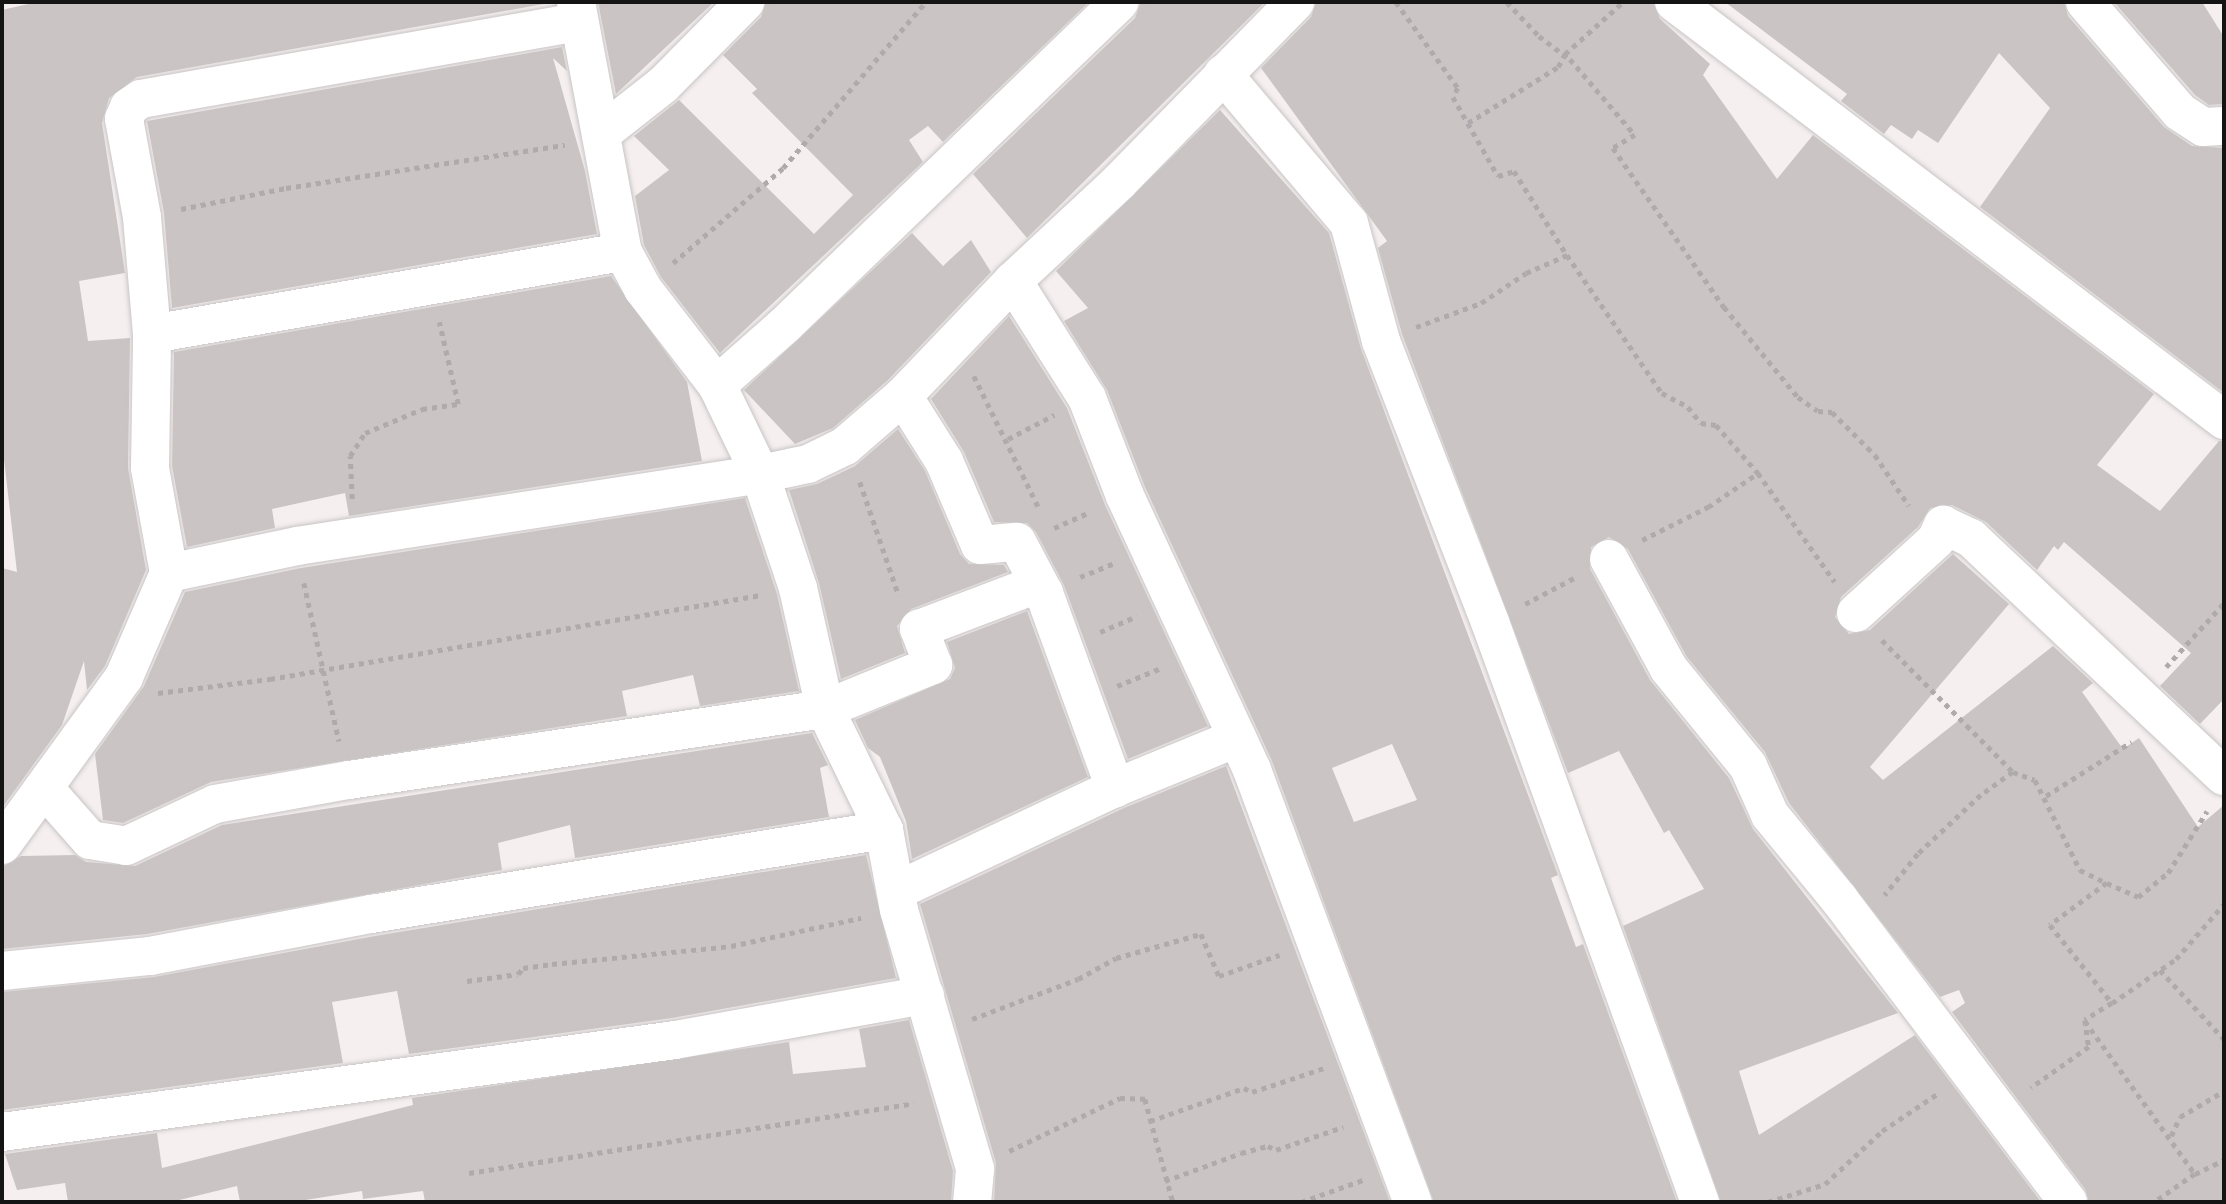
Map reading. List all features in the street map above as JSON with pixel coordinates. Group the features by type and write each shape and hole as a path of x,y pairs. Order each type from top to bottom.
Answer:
{"street":[{"path":"602,136 663,85 745,2"},
{"path":"718,385 1120,2"},
{"path":"169,573 297,546 760,474 808,464 845,446 903,396 1013,281 1119,182 1294,2"},
{"path":"1674,2 2224,420"},
{"path":"2085,2 2180,112 2203,127 2224,126"},
{"path":"2,845 45,789 92,716 124,677 169,573 150,468 152,334 142,217 124,120 129,107 141,99 577,12 623,252 643,289 718,385 760,474 798,588 825,709 884,830 897,900 953,1097 973,1186"},
{"path":"1223,74 1349,223 1381,341 1490,622 1700,1202"},
{"path":"152,334 623,252"},
{"path":"1013,281 1087,398 1149,548 1237,738 1381,1110 1413,1202"},
{"path":"903,396 944,461 980,545 1017,542 1044,593 1061,649 1084,699 1115,788"},
{"path":"1856,613 1936,540 1943,525 1971,538 2151,708 2220,791"},
{"path":"1609,559 1669,669 1748,766 1770,815 1852,916 2068,1202"},
{"path":"45,789 90,840 126,846 215,804 349,780 825,709 933,665 919,629 1032,586 1044,593"},
{"path":"897,900 1115,788 1237,738"},
{"path":"2,971 150,956 371,914 884,830"},
{"path":"2,1132 675,1040 925,995"}],"path":[{"path":"643,289 783,168 926,2"},
{"path":"1396,2 1458,88 1453,97 1498,176 1514,171 1567,255 1661,393 1688,407 1701,422 1716,425 1758,473 1856,613 2013,772 2032,776 2046,796 2080,870 2138,897 2168,873 2220,791"},
{"path":"1507,2 1539,36 1565,54 1635,135 1613,148 1687,258 1761,353 1798,397 1818,411 1832,412 1875,455 1910,508 1943,525"},
{"path":"1468,122 1558,66 1565,54 1623,2"},
{"path":"142,217 286,187 602,136"},
{"path":"1381,341 1481,303 1526,273 1567,255"},
{"path":"949,348 970,369 1008,439 1050,530 1017,542"},
{"path":"1008,439 1087,398"},
{"path":"845,446 871,507 893,587 919,629"},
{"path":"1490,622 1708,507 1758,473"},
{"path":"1044,593 1149,548"},
{"path":"150,694 270,679 798,588"},
{"path":"1061,649 1173,600"},
{"path":"2046,796 2151,708 2224,603"},
{"path":"1084,699 1198,654"},
{"path":"1852,916 1885,894 1918,854 1981,795 2013,772"},
{"path":"2107,883 2050,925 2112,1003"},
{"path":"467,981 518,974 523,968 542,965 731,946 897,900"},
{"path":"2085,1020 2176,959 2224,904"},
{"path":"935,1032 1078,979 1116,958 1201,934 1219,976 1316,942"},
{"path":"2160,970 2224,1038"},
{"path":"1998,1110 2089,1047 2085,1020"},
{"path":"2085,1020 2195,1174"},
{"path":"1150,1121 1244,1088 1252,1092 1280,1085 1358,1054"},
{"path":"1768,1202 1825,1184 1882,1132 1970,1072"},
{"path":"2170,1137 2180,1117 2224,1091"},
{"path":"469,1173 953,1097"},
{"path":"973,1186 1120,1098 1145,1099 1173,1202"},
{"path":"1166,1181 1241,1153 1268,1146 1276,1150 1322,1135 1381,1110"},
{"path":"2155,1202 2195,1174 2224,1160"},
{"path":"1301,1202 1400,1166"}],"building":[{"path":"37,2 555,2 137,77 109,98 102,123 125,273 79,281 88,341 130,338 128,468 146,570 105,666 87,690 84,661 62,725 2,808 2,568 17,572 2,442 2,10"},
{"path":"598,2 714,2 616,94"},
{"path":"766,2 1089,2 943,142 928,126 909,140 923,162 720,353 661,277 644,245 635,196 669,170 634,136 679,100 814,234 853,195 752,93 757,89 723,55 761,17"},
{"path":"1141,2 1265,2 1027,238 973,174 1135,18"},
{"path":"1316,2 1653,2 1660,19 1710,64 1703,75 1777,179 1813,135 2154,394 2097,465 2160,511 2219,441 2224,441 2224,699 2200,724 2160,686 2191,653 2064,542 2058,550 2054,546 2037,570 1986,522 1952,505 1930,508 1918,527 1841,597 1835,617 1849,634 1870,630 1953,554 2009,604 1870,767 1883,780 2053,646 2093,683 2082,692 2123,749 2139,738 2198,827 2224,805 2224,1202 2089,1202 2085,1189 1952,1012 1965,1003 1959,990 1940,997 1789,803 1765,752 1687,657 1628,549 1609,537 1591,547 1590,569 1650,680 1729,778 1753,829 1898,1013 1739,1071 1759,1135 1915,1035 2041,1202 1721,1202 1623,926 1704,889 1669,830 1664,833 1619,751 1568,773 1402,334 1378,248 1387,241 1261,68 1311,17"},
{"path":"1725,2 2064,2 2068,16 2164,127 2192,146 2224,148 2224,393 1980,207 2050,108 1999,53 1938,143 1918,130 1912,139 1891,125 1884,134 1841,101 1847,94"},
{"path":"2114,2 2202,2 2224,37 2224,104 2209,105 2195,95"},
{"path":"562,47 567,71 553,58 585,171 597,234 172,308 164,213 147,121"},
{"path":"1220,110 1329,233 1361,349 1558,875 1551,878 1576,947 1583,944 1677,1202 1434,1202 1272,761 1145,487 1107,390 1064,321 1088,308 1056,271","holes":["1392,744 1417,800 1354,822 1332,768"]},
{"path":"912,233 943,266 971,240 991,272 888,380 833,428 795,444 744,390"},
{"path":"611,276 687,382 702,461 349,516 345,493 272,509 275,528 187,547 172,466 174,352"},
{"path":"1009,316 1067,408 1105,505 1208,726 1128,759 1064,585 1036,532 1027,523 994,522 964,452 931,399"},
{"path":"898,429 925,471 960,554 969,564 1004,565 1008,572 911,609 897,626 905,653 841,679 819,583 789,490 817,484 855,466"},
{"path":"745,498 777,594 799,691 700,706 693,675 622,691 627,716 211,782 123,823 103,820 95,754 144,686 185,592 301,568"},
{"path":"1027,611 1088,777 912,859 906,821 880,757 868,748 855,720 950,679 955,668 947,642"},
{"path":"812,733 828,765 820,768 829,817 575,858 570,825 498,843 502,870 147,934 2,949 2,867 21,856 75,855 86,862 135,866 222,825"},
{"path":"1226,766 1390,1202 994,1202 996,1163 920,904 1124,808"},
{"path":"866,855 896,978 672,1018 409,1054 397,991 332,1002 343,1063 2,1110 2,992 154,977 375,936"},
{"path":"909,1020 953,1171 951,1202 425,1202 423,1191 363,1199 362,1191 293,1202 240,1202 237,1186 171,1202 68,1202 65,1183 17,1190 5,1154 157,1133 162,1168 413,1105 412,1098 789,1042 793,1074 866,1067 859,1029"}]}
